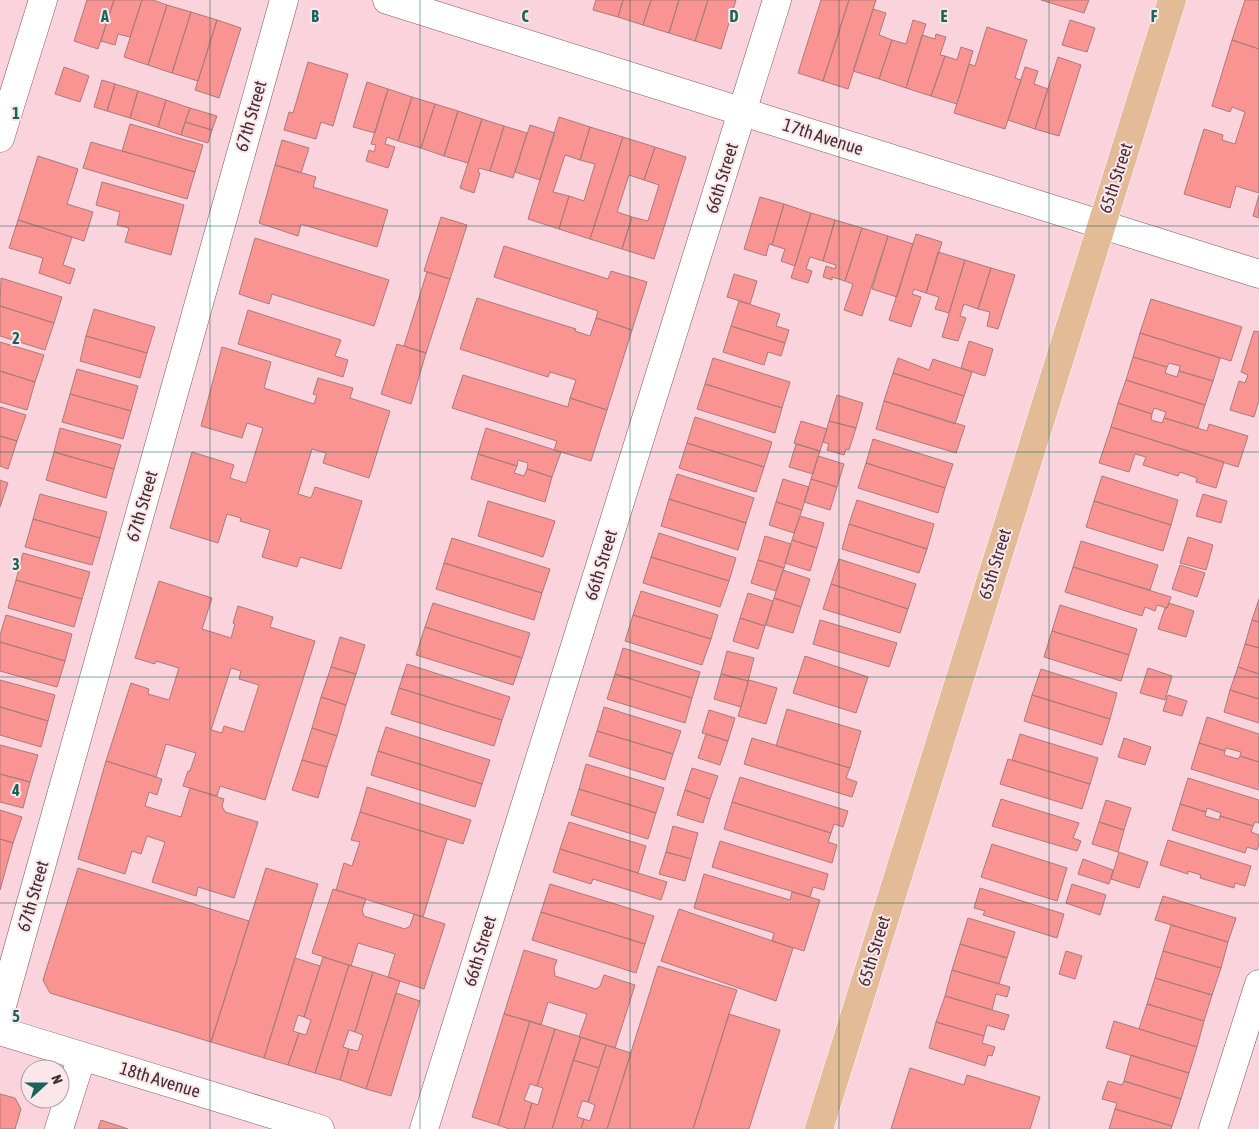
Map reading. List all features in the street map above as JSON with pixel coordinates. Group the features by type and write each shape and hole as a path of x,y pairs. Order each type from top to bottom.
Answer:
{"main road":[{"name":"65th Street","path":"818,1129 1172,0"}],"street":[{"path":"0,138 43,0"},
{"name":"67th Street","path":"0,1013 284,0"},
{"name":"17th Avenue","path":"387,0 1259,274"},
{"name":"66th Street","path":"424,1129 777,0"},
{"path":"1213,1129 1259,984"},
{"name":"18th Avenue","path":"0,1031 320,1129"},
{"path":"58,1129 82,1056"}],"building":[{"path":"87,0 114,0 98,49 74,41"},
{"path":"114,0 142,0 130,37 118,34 115,45 101,41"},
{"path":"142,0 153,0 167,5 148,65 124,57"},
{"path":"596,0 623,0 618,17 593,10"},
{"path":"623,0 651,0 643,25 618,17"},
{"path":"651,0 679,0 669,33 643,25"},
{"path":"679,0 708,0 695,41 669,33"},
{"path":"708,0 736,0 721,49 695,41"},
{"path":"821,0 849,0 823,81 798,73"},
{"path":"849,0 876,0 848,89 823,81"},
{"path":"1041,0 1089,0 1084,13"},
{"path":"1245,0 1259,0 1259,49 1232,40"},
{"path":"167,5 191,12 172,73 148,65"},
{"path":"873,9 886,13 879,35 892,40 879,79 853,71"},
{"path":"191,12 217,20 198,81 172,73"},
{"path":"217,20 241,28 219,98 195,90"},
{"path":"913,20 926,24 906,88 879,79 892,40 906,44"},
{"path":"1070,20 1095,28 1087,52 1062,45"},
{"path":"987,27 1027,40 1015,78 1021,80 1005,129 954,113 969,64 975,66"},
{"path":"936,34 946,37 940,55 945,56 931,96 906,88 922,35 935,39"},
{"path":"1232,40 1259,49 1259,193 1236,186 1230,208 1184,194 1204,129 1223,135 1222,140 1235,144 1245,112 1232,107 1230,112 1212,106"},
{"path":"961,47 973,51 957,104 931,96 945,56 957,60"},
{"path":"1058,57 1081,65 1059,136 1035,129"},
{"path":"308,62 348,74 333,126 321,122 316,139 284,130 289,112 293,113"},
{"path":"64,67 89,76 80,102 55,94"},
{"path":"1025,67 1038,71 1034,84 1048,89 1035,129 1008,120"},
{"path":"102,80 115,84 107,111 94,107"},
{"path":"367,82 388,89 375,133 353,127"},
{"path":"115,84 138,91 130,118 107,111"},
{"path":"388,89 412,97 398,141 387,137 385,144 395,147 388,168 366,161 369,150 374,152 376,145 371,144"},
{"path":"138,91 166,100 158,127 130,118"},
{"path":"412,97 435,104 421,148 398,141"},
{"path":"166,100 190,108 181,135 158,127"},
{"path":"435,104 458,111 444,156 421,148"},
{"path":"190,108 217,116 212,130 185,122"},
{"path":"458,111 482,119 468,163 444,156"},
{"path":"559,117 590,127 580,160 565,155 553,192 569,196 559,229 528,219"},
{"path":"482,119 504,126 490,171 479,168 478,172 480,173 474,193 460,188"},
{"path":"185,122 212,130 208,143 181,135"},
{"path":"130,124 203,145 195,172 122,151"},
{"path":"530,125 555,133 540,180 515,172"},
{"path":"504,126 527,133 513,178 490,171"},
{"path":"590,127 623,137 590,239 559,229 569,196 584,201 595,164 580,160"},
{"path":"623,137 655,147 644,180 629,175 617,212 632,217 622,249 590,239"},
{"path":"282,140 309,148 301,173 275,165"},
{"path":"91,142 195,172 187,199 83,168"},
{"path":"655,147 686,157 654,259 622,249 632,217 648,221 659,185 644,180"},
{"path":"38,156 78,169 67,204 93,212 84,241 18,220"},
{"path":"275,165 316,177 313,187 388,210 377,247 301,224 298,236 259,223"},
{"path":"102,182 184,205 171,255 125,242 129,228 117,225 120,212 96,205"},
{"path":"1259,195 1259,218 1253,216"},
{"path":"760,197 784,204 772,245 769,244 766,256 744,249"},
{"path":"784,204 811,213 795,266 781,261 785,249 772,245"},
{"path":"811,213 835,220 823,261 810,257 806,269 812,271 808,283 791,278"},
{"path":"441,217 467,225 450,279 424,271"},
{"path":"18,220 72,237 63,265 75,269 70,284 39,273 43,258 9,248"},
{"path":"835,220 862,228 845,281 832,277 832,280 823,277 826,266 835,269 836,265 823,261"},
{"path":"862,228 888,236 862,316 844,310 853,284 845,281"},
{"path":"916,234 942,242 926,293 914,289 912,294 921,297 911,327 889,320"},
{"path":"888,236 913,244 897,297 872,289"},
{"path":"255,238 389,280 374,326 272,294 269,304 239,294"},
{"path":"504,246 608,279 611,271 647,282 632,330 596,318 598,311 494,277"},
{"path":"938,252 965,260 949,313 935,309 939,297 926,293"},
{"path":"965,260 991,268 978,309 964,304 960,316 966,318 958,341 942,337"},
{"path":"991,268 1015,275 998,329 987,326 990,312 978,309"},
{"path":"427,272 450,279 426,353 404,346"},
{"path":"734,274 757,281 750,304 727,297"},
{"path":"1,278 62,297 54,323 0,306"},
{"path":"477,298 576,329 575,331 590,336 596,318 632,330 607,410 570,398 576,380 550,372 548,377 460,349"},
{"path":"1151,299 1242,327 1231,361 1140,333"},
{"path":"739,301 780,314 776,326 789,330 785,343 731,326"},
{"path":"0,306 54,323 45,350 0,336"},
{"path":"94,309 155,327 147,353 86,336"},
{"path":"248,310 341,340 335,356 348,360 343,377 238,344"},
{"path":"731,326 785,343 781,356 768,352 764,365 723,352"},
{"path":"1254,331 1259,332 1259,400 1254,417 1230,410 1239,381 1245,383 1248,375 1241,372"},
{"path":"1140,333 1220,358 1213,381 1179,371 1180,366 1169,363 1167,367 1133,357"},
{"path":"86,336 147,353 140,378 80,361"},
{"path":"969,341 993,349 985,376 961,368"},
{"path":"0,342 44,355 35,382 0,371"},
{"path":"397,344 426,353 411,404 381,394"},
{"path":"222,347 271,362 264,388 314,404 317,395 313,394 318,378 353,388 350,398 390,411 369,478 323,463 326,453 312,449 298,494 311,498 315,487 362,501 341,569 300,557 297,567 262,557 270,530 240,521 241,518 227,514 218,543 170,528 192,452 234,465 230,478 246,483 263,428 247,423 242,438 201,426"},
{"path":"1133,357 1167,367 1165,373 1177,377 1179,371 1213,381 1205,405 1126,380"},
{"path":"713,358 790,382 782,408 705,384"},
{"path":"898,358 929,370 933,359 972,372 964,396 893,373"},
{"path":"77,369 138,386 131,411 70,394"},
{"path":"0,371 35,382 27,410 0,402"},
{"path":"893,373 964,396 955,424 884,401"},
{"path":"463,375 568,407 570,398 607,410 591,461 554,450 557,441 452,408"},
{"path":"1126,380 1205,405 1198,428 1164,418 1166,412 1154,408 1152,414 1118,403"},
{"path":"705,384 782,408 775,433 697,409"},
{"path":"70,394 131,411 123,439 62,422"},
{"path":"837,395 863,403 856,428 829,421"},
{"path":"884,401 965,426 956,453 876,429"},
{"path":"1118,403 1152,414 1151,420 1162,423 1164,418 1207,431 1209,424 1248,436 1238,467 1111,427"},
{"path":"0,407 26,415 17,441 0,436"},
{"path":"695,417 772,442 764,467 687,443"},
{"path":"801,421 827,429 820,451 794,443"},
{"path":"829,421 856,428 849,450 846,449 844,455 827,450 829,444 823,442"},
{"path":"1111,427 1224,462 1216,488 1196,482 1197,478 1180,472 1178,476 1143,465 1146,457 1135,454 1129,472 1099,463"},
{"path":"60,428 121,445 114,469 54,452"},
{"path":"486,428 561,452 552,477 527,469 528,463 518,460 517,466 478,454"},
{"path":"0,436 17,441 8,469 0,466"},
{"path":"873,439 953,464 945,488 866,463"},
{"path":"687,443 764,467 756,492 679,468"},
{"path":"796,444 820,451 813,474 789,467"},
{"path":"54,452 114,469 106,498 46,480"},
{"path":"478,454 517,466 514,473 524,476 527,469 552,477 545,502 471,479"},
{"path":"818,456 844,464 837,487 811,479"},
{"path":"866,463 945,488 938,513 858,488"},
{"path":"677,474 754,498 746,523 669,499"},
{"path":"1102,476 1178,500 1171,525 1094,501"},
{"path":"783,479 809,487 802,510 776,502"},
{"path":"811,479 837,487 830,510 804,502"},
{"path":"0,480 8,483 0,507"},
{"path":"40,494 107,512 100,538 33,519"},
{"path":"1203,494 1227,501 1221,523 1196,516"},
{"path":"669,499 746,523 738,550 661,526"},
{"path":"857,500 934,524 927,549 849,524"},
{"path":"488,501 555,521 543,557 478,536"},
{"path":"1094,501 1171,525 1163,551 1086,527"},
{"path":"776,502 802,510 794,533 769,525"},
{"path":"800,516 824,523 817,548 792,540"},
{"path":"33,519 100,538 92,565 25,547"},
{"path":"849,524 927,549 919,573 842,549"},
{"path":"659,533 736,558 729,581 651,557"},
{"path":"765,536 791,544 784,568 758,560"},
{"path":"1188,537 1213,545 1206,570 1180,563"},
{"path":"452,538 550,569 542,593 444,563"},
{"path":"792,540 817,548 810,571 785,563"},
{"path":"1081,541 1158,565 1150,590 1073,567"},
{"path":"23,553 90,572 82,599 16,580"},
{"path":"651,557 729,581 720,607 643,583"},
{"path":"839,559 916,584 908,609 831,584"},
{"path":"758,560 784,568 776,591 751,583"},
{"path":"444,563 542,593 534,620 436,589"},
{"path":"1180,565 1205,573 1197,597 1172,589"},
{"path":"1073,567 1171,597 1167,608 1157,605 1155,611 1145,607 1142,616 1065,592"},
{"path":"783,570 810,579 801,607 774,598"},
{"path":"16,580 82,599 74,627 8,608"},
{"path":"159,581 212,598 202,629 231,638 238,606 273,617 270,627 315,641 265,800 220,786 217,796 183,786 196,753 166,744 156,777 106,761 131,683 149,689 148,694 169,700 179,668 156,661 155,664 135,658","holes":["231,668 241,671 239,679 259,685 244,732 224,726 222,733 211,730"]},
{"path":"831,584 908,609 900,633 823,609"},
{"path":"641,591 718,615 711,639 633,615"},
{"path":"748,593 773,601 765,626 740,618"},
{"path":"774,598 801,607 793,633 766,625"},
{"path":"1259,599 1259,622 1252,620"},
{"path":"433,603 530,633 522,658 425,627"},
{"path":"1169,603 1194,611 1186,637 1158,629 1165,608 1167,608"},
{"path":"1060,605 1137,629 1129,655 1052,631"},
{"path":"6,615 72,634 65,661 0,642 0,635"},
{"path":"633,615 711,639 702,665 625,641"},
{"path":"740,618 765,626 758,649 733,641"},
{"path":"820,620 897,643 889,667 813,644"},
{"path":"1252,620 1259,622 1259,648 1245,644"},
{"path":"425,627 522,658 513,685 416,655"},
{"path":"1052,631 1129,655 1121,681 1044,657"},
{"path":"340,637 365,645 356,674 331,667"},
{"path":"0,642 65,661 57,687 0,671"},
{"path":"1245,644 1259,648 1259,674 1238,667"},
{"path":"623,648 700,672 692,698 615,674"},
{"path":"727,651 754,658 748,681 721,674"},
{"path":"805,656 868,677 856,713 793,693"},
{"path":"407,664 510,697 502,720 399,688"},
{"path":"331,667 356,674 346,705 321,697"},
{"path":"1238,667 1259,674 1259,699 1230,690"},
{"path":"1148,668 1172,676 1165,700 1140,693"},
{"path":"1041,669 1117,693 1110,719 1032,695"},
{"path":"615,674 692,698 685,723 607,699"},
{"path":"721,674 748,681 741,707 714,699"},
{"path":"0,680 55,695 48,721 0,707"},
{"path":"749,680 777,688 766,724 738,716"},
{"path":"399,688 502,720 494,746 391,714"},
{"path":"1230,690 1259,699 1259,723 1224,712"},
{"path":"1032,695 1110,719 1102,745 1024,721"},
{"path":"1168,695 1187,701 1182,716 1163,711"},
{"path":"321,697 346,705 337,736 312,728"},
{"path":"0,707 48,721 41,747 0,735"},
{"path":"604,707 681,731 673,754 597,731"},
{"path":"787,709 861,731 850,768 776,746"},
{"path":"709,710 735,718 728,741 702,733"},
{"path":"1207,717 1259,734 1259,762 1240,756 1241,752 1226,748 1225,751 1199,743"},
{"path":"386,727 490,760 482,784 378,751"},
{"path":"312,728 337,736 327,767 302,760"},
{"path":"597,731 673,754 665,780 589,756"},
{"path":"706,734 728,741 720,765 698,758"},
{"path":"1020,734 1098,758 1090,784 1012,760"},
{"path":"752,738 850,768 846,778 857,782 852,797 744,764"},
{"path":"1124,738 1151,747 1145,765 1118,757"},
{"path":"1199,743 1225,751 1224,755 1238,759 1240,756 1259,762 1259,790 1191,769"},
{"path":"0,745 38,755 30,782 0,774"},
{"path":"378,751 482,784 475,807 371,775"},
{"path":"1008,759 1090,784 1082,809 1000,784"},
{"path":"302,760 327,767 318,798 292,790"},
{"path":"106,761 162,779 157,795 149,792 145,806 181,817 190,788 224,799 222,806 225,812 258,822 234,898 198,887 196,896 152,882 165,842 147,836 141,854 132,851 125,874 78,859"},
{"path":"586,764 664,788 656,813 579,789"},
{"path":"692,768 718,776 710,799 685,790"},
{"path":"0,774 30,782 23,808 0,802"},
{"path":"740,777 848,811 843,827 834,824 831,833 732,802"},
{"path":"1188,778 1259,800 1259,823 1255,822 1253,826 1220,816 1221,813 1207,808 1206,812 1180,804"},
{"path":"367,787 471,820 463,844 360,812"},
{"path":"579,789 656,813 648,839 571,815"},
{"path":"685,790 710,799 703,823 677,815"},
{"path":"1001,799 1079,823 1073,838 1081,841 1077,851 992,826"},
{"path":"1106,800 1131,808 1124,830 1099,822"},
{"path":"732,802 831,833 828,842 837,845 832,863 724,829"},
{"path":"1180,804 1206,812 1205,816 1219,820 1220,816 1253,826 1251,832 1259,835 1257,850 1247,847 1245,853 1172,830"},
{"path":"0,810 22,817 13,843 0,839"},
{"path":"360,812 447,839 423,917 336,890 344,863 352,866 360,842 351,840"},
{"path":"569,822 646,846 638,873 560,849"},
{"path":"1099,822 1124,830 1118,852 1092,844"},
{"path":"673,826 698,833 691,859 666,852"},
{"path":"0,839 13,843 0,890"},
{"path":"1168,840 1251,866 1245,886 1235,883 1234,888 1200,878 1201,875 1188,871 1188,874 1160,865"},
{"path":"720,841 828,874 824,890 813,887 810,897 712,867"},
{"path":"992,844 1067,868 1057,901 981,877"},
{"path":"560,849 667,882 661,900 593,879 591,884 553,872"},
{"path":"666,852 691,859 685,881 659,874"},
{"path":"1119,852 1148,862 1139,888 1111,879"},
{"path":"1083,859 1113,870 1109,884 1078,874"},
{"path":"78,868 249,921 211,1042 50,993 43,980"},
{"path":"266,868 318,884 264,1058 211,1042"},
{"path":"704,874 790,900 792,892 820,900 804,951 772,941 774,933 694,908"},
{"path":"550,884 654,916 645,944 541,912"},
{"path":"1072,884 1106,895 1100,915 1066,903"},
{"path":"980,888 1064,914 1057,938 983,915 985,911 974,908"},
{"path":"333,889 366,899 362,910 364,916 405,929 410,926 414,914 445,924 424,989 388,977 395,954 358,943 351,966 312,953"},
{"path":"1163,896 1236,918 1228,942 1155,920"},
{"path":"679,909 793,948 776,1001 661,961"},
{"path":"541,912 645,944 636,973 532,940"},
{"path":"968,918 1015,932 1007,958 960,944"},
{"path":"1171,925 1228,942 1221,968 1163,951"},
{"path":"960,944 1007,958 999,984 952,970"},
{"path":"524,950 557,960 554,968 555,976 596,989 600,986 604,975 635,985 615,1048 579,1037 587,1014 548,1002 541,1025 504,1014"},
{"path":"1066,951 1082,956 1075,979 1059,974"},
{"path":"1163,951 1221,968 1212,995 1155,978"},
{"path":"323,957 349,965 315,1073 288,1065 299,1033 306,1035 311,1020 304,1017"},
{"path":"295,958 320,966 304,1017 298,1015 293,1031 299,1033 288,1065 264,1058"},
{"path":"349,965 373,972 355,1032 349,1030 343,1047 349,1049 340,1080 315,1073"},
{"path":"658,966 737,990 693,1129 607,1129"},
{"path":"952,970 1010,987 1007,997 996,994 992,1010 945,996"},
{"path":"373,972 400,981 366,1089 340,1080 349,1049 358,1051 363,1035 355,1032"},
{"path":"1155,978 1212,995 1204,1021 1147,1004"},
{"path":"396,993 420,1001 391,1096 366,1089"},
{"path":"945,996 1009,1015 1004,1030 987,1025 984,1036 936,1022"},
{"path":"1147,1004 1204,1021 1197,1047 1139,1029"},
{"path":"504,1014 530,1021 498,1125 472,1117"},
{"path":"729,1014 780,1030 749,1129 693,1129"},
{"path":"530,1021 555,1029 537,1086 530,1084 524,1100 532,1103 524,1129 509,1129 498,1125"},
{"path":"1114,1021 1197,1047 1189,1073 1106,1048"},
{"path":"936,1022 984,1036 982,1043 995,1047 992,1056 988,1055 985,1066 929,1048"},
{"path":"555,1029 581,1037 552,1129 524,1129 532,1103 538,1105 543,1088 537,1086"},
{"path":"581,1037 606,1045 599,1068 573,1060"},
{"path":"606,1045 631,1053 607,1129 581,1129 584,1119 590,1121 595,1105 588,1102"},
{"path":"1131,1055 1189,1073 1181,1099 1124,1081"},
{"path":"573,1060 599,1068 588,1102 582,1101 577,1117 584,1119 581,1129 552,1129"},
{"path":"910,1068 964,1085 967,1075 1040,1097 1030,1129 891,1129"},
{"path":"1108,1081 1122,1085 1124,1081 1181,1099 1172,1126 1115,1109 1117,1103 1102,1099"},
{"path":"0,1094 15,1098 21,1109 15,1129 0,1129"},
{"path":"1115,1109 1172,1126 1171,1129 1109,1129"},
{"path":"101,1120 128,1129 98,1129"}]}
